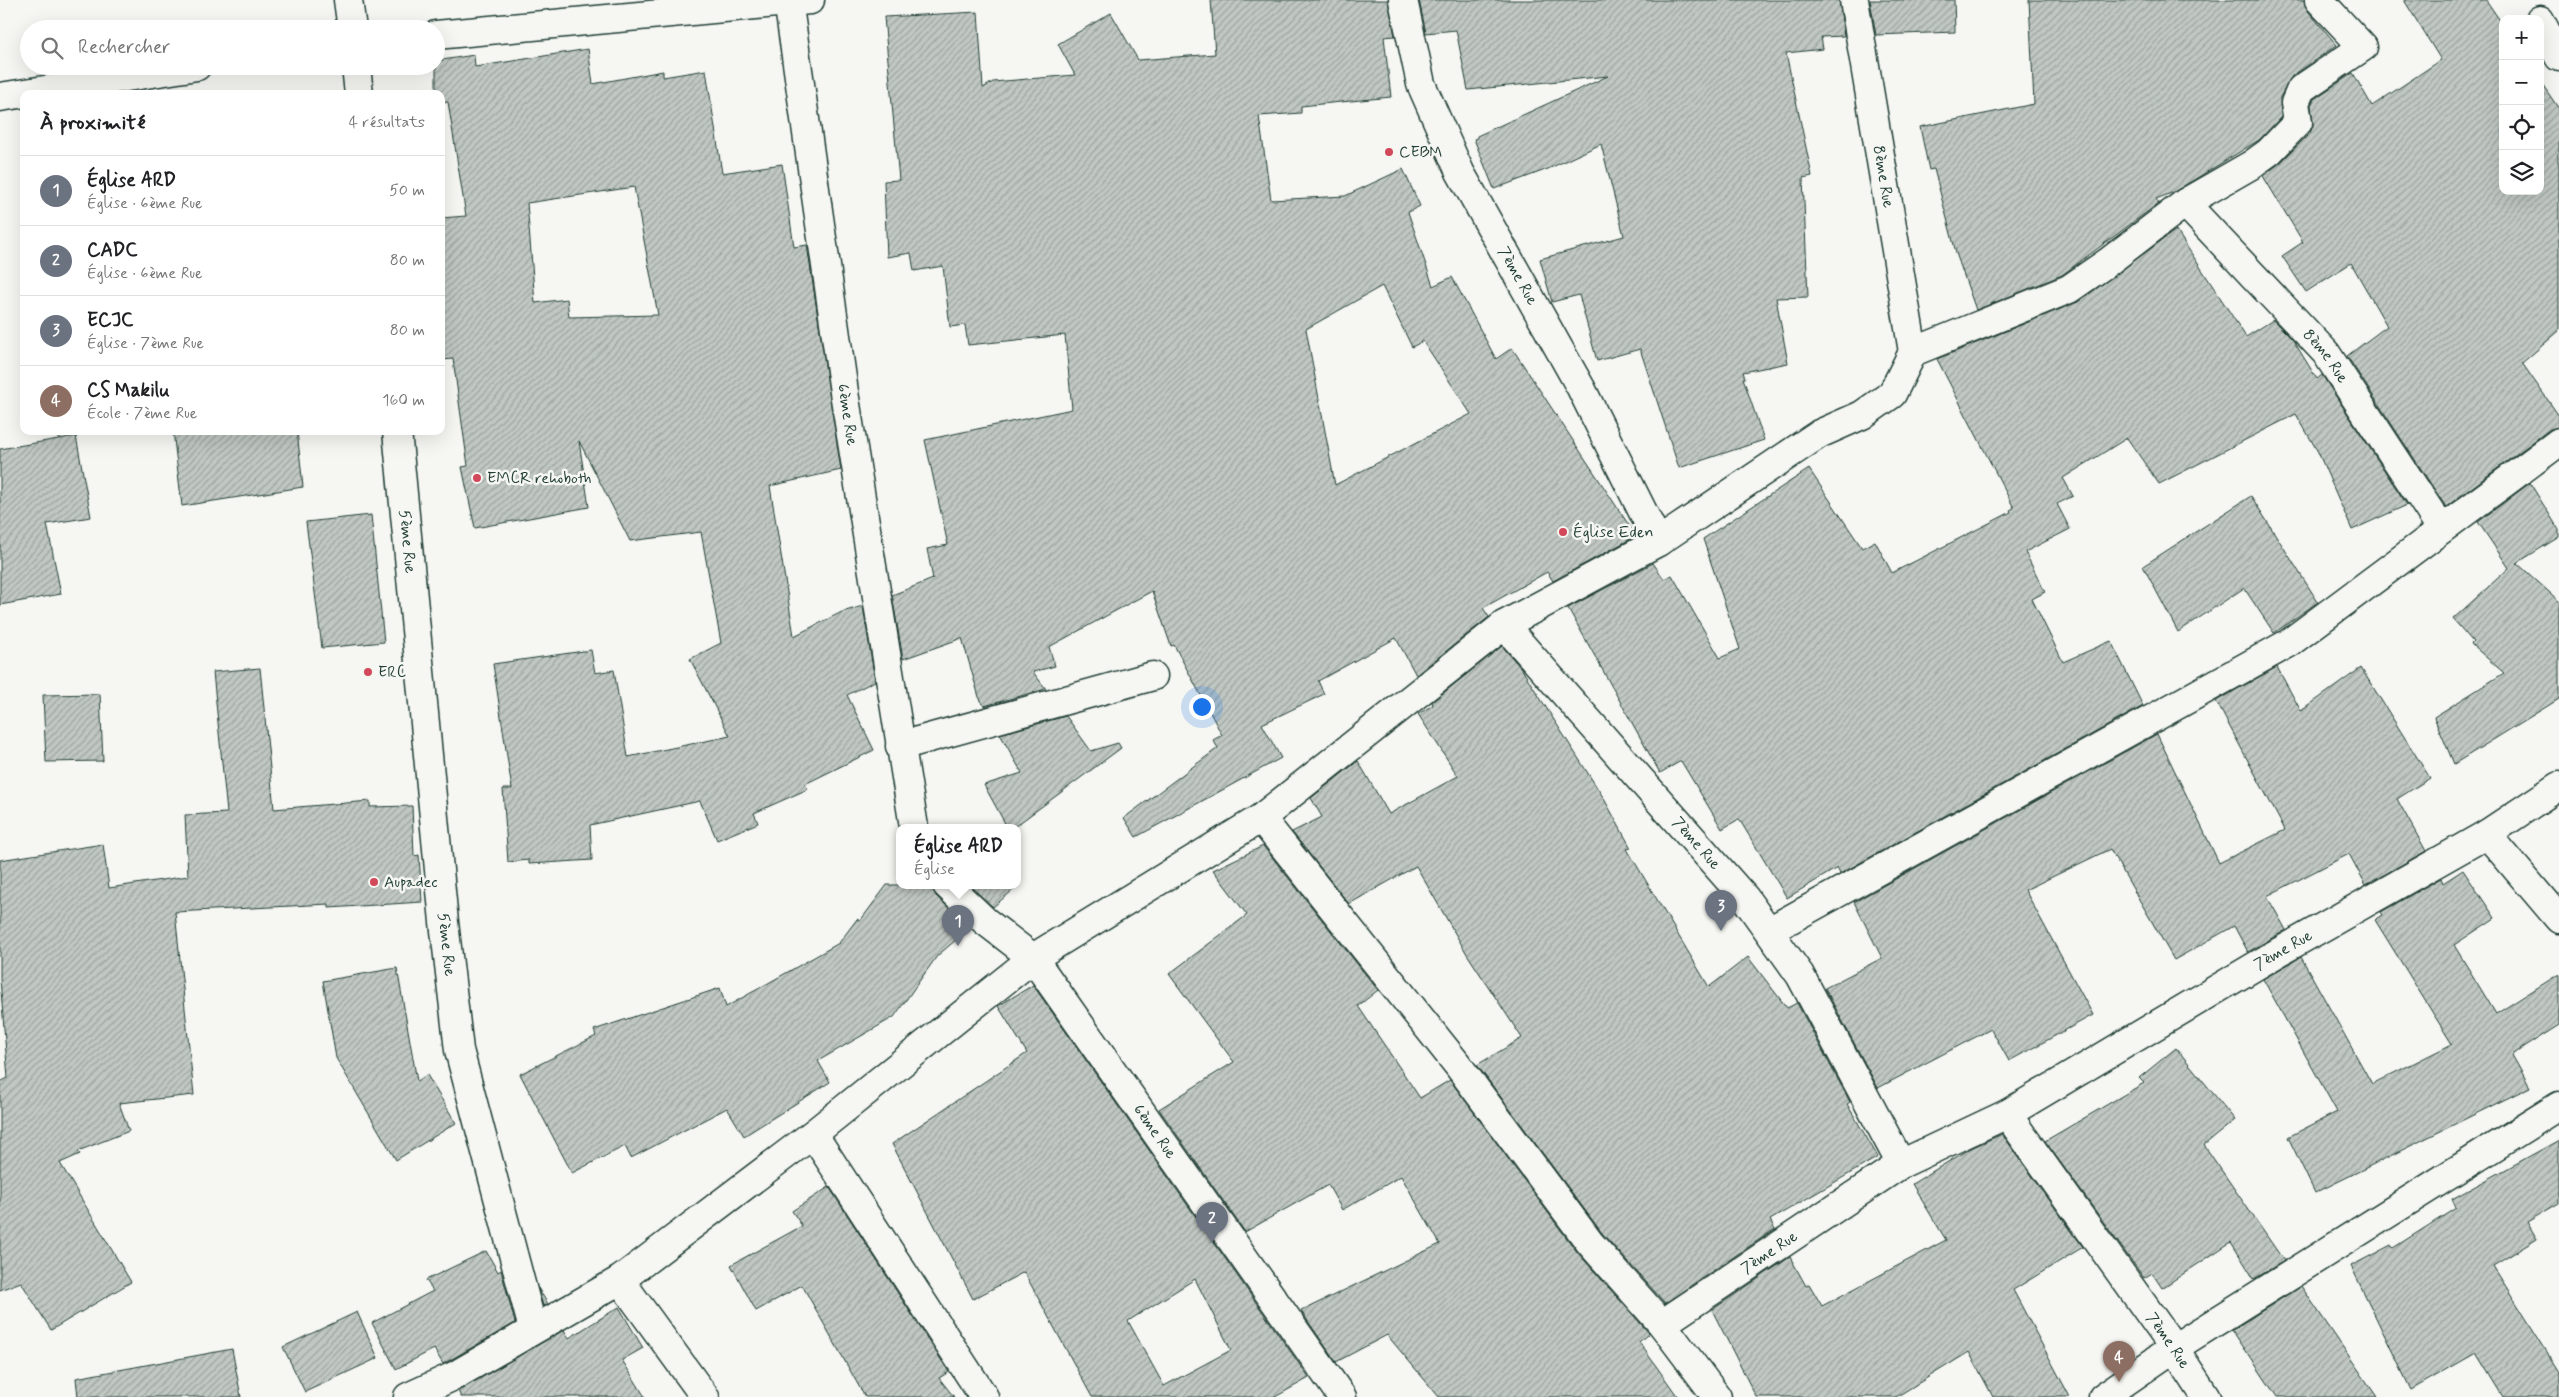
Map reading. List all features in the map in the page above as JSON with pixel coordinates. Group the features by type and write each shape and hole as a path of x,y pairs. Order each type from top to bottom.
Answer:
{"street":[{"path":"348,0 351,20"},
{"name":"7ème Rue","path":"1403,0 1421,84 1460,172 1581,388 1658,542"},
{"name":"8ème Rue","path":"1854,0 1913,352"},
{"path":"408,1397 454,1376 620,1280 813,1134 1033,958 1261,818 1504,625 1658,542 1819,434 1862,415 1892,394 1913,352 2069,289 2108,262 2185,202 2251,165 2269,152 2298,122 2295,103 2302,89 2363,47 2319,0"},
{"path":"2530,0 2538,15"},
{"path":"445,34 796,1"},
{"name":"6ème Rue","path":"796,1 843,382 913,824"},
{"path":"2544,28 2559,57"},
{"path":"44,90 140,75"},
{"path":"357,75 359,90"},
{"path":"0,97 20,94"},
{"name":"8ème Rue","path":"2185,202 2326,353 2441,528"},
{"name":"5ème Rue","path":"397,435 443,912 459,1050 534,1330"},
{"path":"1769,931 2288,643 2559,442"},
{"name":"7ème Rue","path":"1504,625 1745,898 1800,975 1901,1164"},
{"path":"900,746 1153,676"},
{"name":"7ème Rue","path":"1662,1324 1901,1164 2007,1114 2279,952 2487,834 2559,786"},
{"path":"1261,818 1457,1064 1590,1243 1662,1324 1717,1397"},
{"path":"2487,834 2559,918"},
{"name":"6ème Rue","path":"951,889 984,921 1033,958 1342,1397"},
{"path":"2103,1397 2174,1348 2559,1106"},
{"name":"7ème Rue","path":"2007,1114 2174,1348 2206,1397"},
{"path":"813,1134 984,1397"},
{"path":"620,1280 705,1397"}],"building":[{"path":"1211,0 1388,0 1395,36 1384,37 1391,97 1301,106 1301,113 1259,116 1271,200 1345,196 1403,169 1420,206 1408,212 1433,286 1452,277 1496,359 1512,348 1636,536 1553,581 1547,572 1483,608 1489,617 1416,675 1396,638 1318,681 1324,694 1262,724 1281,758 1136,837 1124,818 1218,748 1213,740 1222,735 1174,645 1171,646 1152,591 1049,647 1055,666 1033,672 1046,689 984,706 979,697 962,638 903,659 892,595 933,579 927,549 948,545 925,440 1072,409 1065,335 968,345 965,325 950,327 943,266 914,271 911,253 887,257 884,181 899,180 884,17 978,12 983,88 993,82 1075,75 1058,44 1111,13 1138,60 1215,54","holes":["1382,286 1412,347 1423,341 1471,414 1335,485 1306,329"]},
{"path":"1419,0 1839,0 1844,36 1821,37 1823,49 1786,53 1812,176 1803,178 1808,297 1776,298 1788,363 1743,372 1745,378 1743,378 1764,440 1679,468 1640,349 1597,361 1579,295 1552,302 1540,259 1624,236 1601,144 1548,169 1494,189 1474,139 1477,136 1608,76 1468,90 1456,30 1426,33"},
{"path":"1870,0 1954,0 1955,32 1876,35"},
{"path":"2029,0 2304,0 2308,11 2337,45 2292,76 2280,97 2281,117 2259,140 2174,192 2156,199 2159,203 2062,275 1976,310 1956,253 1934,169 1929,170 1920,127 2034,104"},
{"path":"2404,0 2486,0 2499,19 2499,195 2544,195 2544,87 2559,109 2559,331 2522,363 2559,416 2559,427 2550,429 2446,507 2347,356 2387,326 2351,263 2306,292 2282,256 2303,242 2263,176 2280,163 2310,133 2313,126 2311,105 2314,99 2353,73 2372,106 2441,60"},
{"path":"588,49 593,84 663,71 663,77 706,70 722,173 782,164 794,247 807,245 841,470 770,486 794,636 842,612 863,606 875,681 847,695 874,750 805,784 808,789 754,813 758,823 717,840 700,801 590,825 592,860 529,864 529,860 508,862 503,789 512,789 493,664 591,650 595,673 614,670 628,757 730,736 690,659 721,643 701,532 630,541 579,441 589,507 475,528 462,467 468,466 453,359 445,360 445,218 466,216 448,102 445,102 445,90 436,90 436,75 445,75 445,60 474,55 475,67","holes":["634,187 658,315 569,317 567,299 535,303 527,203"]},
{"path":"2176,230 2246,337 2273,320 2293,340 2317,379 2322,375 2407,505 2352,530 2318,452 2296,414 2159,484 2127,438 2063,478 2073,496 2057,504 2070,529 2025,552 2045,592 2032,599 2063,662 2111,641 2143,706 1840,874 1837,868 1787,898 1739,819 1722,829 1681,761 1660,773 1568,608 1653,563 1664,579 1672,575 1720,658 1740,649 1703,539 1809,469 1862,548 1875,541 1892,573 2011,512 2010,510 2014,508 1937,359 2078,302"},
{"path":"173,435 297,435 303,487 182,506"},
{"path":"76,436 91,517 47,524 61,594 0,605 0,449"},
{"path":"2530,483 2559,530 2559,537 2517,563 2559,601 2559,699 2454,764 2434,717 2504,673 2471,644 2473,642 2453,619 2509,568 2478,522"},
{"path":"2251,496 2318,602 2274,633 2244,588 2178,632 2143,566"},
{"path":"371,515 384,642 322,648 306,522"},
{"path":"1502,646 1521,668 1603,797 1631,848 1627,849 1709,987 1748,957 1787,1008 1797,1003 1850,1102 1847,1104 1878,1157 1770,1220 1775,1229 1665,1303 1602,1233 1477,1065 1522,1038 1467,954 1416,866 1349,904 1292,832 1322,817 1311,798 1358,761 1389,814 1458,776 1418,714 1433,705 1432,702"},
{"path":"2277,667 2301,711 2361,668 2430,778 2397,799 2426,851 2366,885 2349,854 2267,896 2286,930 2248,952 2234,926 2174,960 2110,849 2025,890 2093,1015 2009,1061 1991,1029 1878,1088 1825,988 1882,958 1854,902 2157,734 2219,863 2285,830 2216,701"},
{"path":"260,668 274,809 370,801 370,807 412,806 414,856 419,855 422,902 329,908 329,904 175,912 194,1095 119,1103 129,1131 78,1151 80,1154 60,1163 131,1282 51,1330 21,1282 0,1290 0,1082 8,1078 0,979 0,860 103,844 109,888 188,876 185,815 227,813 213,672"},
{"path":"100,694 103,761 46,762 43,695"},
{"path":"1066,716 1091,751 1118,743 1121,748 1018,824 1005,824 984,785 1022,773 1000,734"},
{"path":"1263,846 1378,990 1358,1006 1420,1098 1450,1080 1577,1252 1649,1333 1639,1342 1678,1397 1439,1397 1387,1335 1336,1362 1301,1311 1440,1244 1401,1176 1342,1210 1328,1185 1245,1232 1159,1109 1234,1062 1169,974 1247,915 1213,870"},
{"path":"2463,870 2495,918 2454,945 2496,1014 2559,974 2559,1025 2512,1055 2530,1087 2315,1193 2288,1137 2337,1112 2263,979 2301,957 2372,1084 2452,1044 2375,920 2383,915 2381,912 2441,878 2443,883"},
{"path":"887,885 896,885 896,889 933,889 936,896 970,928 937,956 894,1017 818,1061 830,1082 744,1136 727,1108 631,1158 625,1146 572,1173 520,1074 596,1036 594,1030 720,988 726,1007 839,943 857,919 860,921"},
{"path":"973,889 1014,889 993,907"},
{"path":"397,968 417,1081 427,1075 456,1123 396,1160 336,1058 323,981"},
{"path":"1033,985 1309,1378 1275,1397 1092,1397 1024,1272 973,1299 892,1144 1027,1053 998,1006","holes":["1195,1279 1231,1350 1164,1386 1128,1321"]},
{"path":"2176,1048 2235,1120 2204,1145 2284,1261 2254,1279 2231,1242 2162,1288 2152,1273 2144,1278 2045,1141 2144,1083 2139,1078"},
{"path":"2002,1134 2083,1247 2013,1290 2070,1397 1993,1397 1969,1352 1896,1397 1756,1397 1712,1310 1790,1257 1806,1286 1809,1284 1822,1306 1946,1240 1912,1184 1969,1149"},
{"path":"2559,1140 2559,1203 2527,1222 2537,1239 2493,1266 2559,1371 2559,1397 2503,1397 2476,1353 2411,1390 2351,1266 2391,1245 2393,1248 2456,1208 2452,1199"},
{"path":"829,1187 949,1372 939,1378 954,1397 865,1397 802,1285 756,1311 731,1265 802,1226 792,1211"},
{"path":"486,1251 498,1272 501,1270 515,1323 443,1364 434,1349 396,1369 372,1323 433,1291 426,1280"},
{"path":"2301,1286 2377,1397 2277,1397 2232,1330"},
{"path":"538,1288 548,1304 543,1306"},
{"path":"619,1307 643,1348 622,1360 645,1397 461,1397 458,1391 564,1330 569,1338"},
{"path":"357,1312 378,1358 305,1392 283,1347"},
{"path":"232,1349 241,1397 78,1397 76,1378"}],"place":[{"name":"CEBM","path":"1389,152"},
{"name":"EMCR rehoboth","path":"477,478"},
{"name":"Église Eden","path":"1563,532"},
{"name":"ERC","path":"368,672"},
{"name":"Aupadec","path":"374,882"},
{"name":"ECJC","path":"1721,931"},
{"name":"Église ARD","path":"958,946"},
{"name":"CADC","path":"1212,1243"},
{"name":"CS Makilu","path":"2119,1382"}]}
